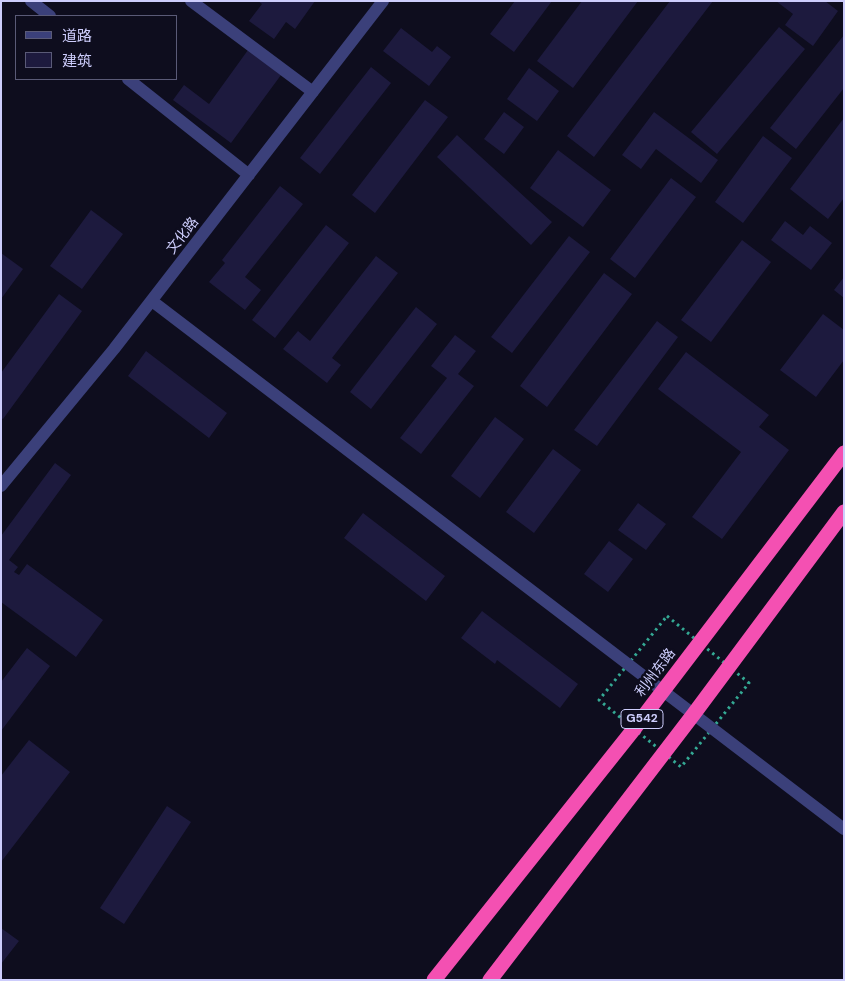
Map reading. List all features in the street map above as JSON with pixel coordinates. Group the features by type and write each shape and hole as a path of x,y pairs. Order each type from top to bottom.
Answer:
{"highway":[{"name":"利州东路","path":"434,980 634,729 844,453"},
{"name":"G542","path":"490,980 693,715 844,512"}],"street":[{"path":"31,1 49,15"},
{"path":"191,1 313,92"},
{"name":"文化路","path":"1,486 152,301 382,1"},
{"path":"129,80 249,176"},
{"path":"152,301 844,829"}],"building":[{"path":"258,1 315,1 295,29 286,22 274,39 249,21 262,4"},
{"path":"515,1 552,1 514,52 490,34"},
{"path":"582,1 638,1 573,88 537,61"},
{"path":"670,1 713,1 594,157 567,136"},
{"path":"776,1 825,1 838,11 813,46 785,25 793,14"},
{"path":"779,27 805,49 717,154 691,132"},
{"path":"401,28 432,52 437,46 451,57 429,86 383,51"},
{"path":"844,35 844,88 796,149 770,128"},
{"path":"248,50 281,75 231,143 173,100 184,85 209,104"},
{"path":"371,67 391,83 320,174 300,158"},
{"path":"529,68 559,91 537,121 507,99"},
{"path":"425,100 448,117 375,213 352,195"},
{"path":"504,112 524,127 504,154 484,139"},
{"path":"654,112 718,160 701,183 656,149 641,169 622,155"},
{"path":"844,118 844,198 828,219 790,189"},
{"path":"457,135 552,222 531,245 437,157"},
{"path":"763,136 792,158 743,223 715,202"},
{"path":"558,150 611,190 583,227 530,188"},
{"path":"671,178 696,197 635,278 610,259"},
{"path":"280,186 303,204 245,277 261,290 245,310 209,282 225,263 222,260"},
{"path":"91,210 123,234 82,289 50,266"},
{"path":"785,221 803,235 810,226 832,243 811,270 771,240"},
{"path":"326,225 349,243 275,338 252,320"},
{"path":"569,236 590,252 512,353 491,337"},
{"path":"742,240 771,262 711,342 681,320"},
{"path":"1,253 23,269 1,299"},
{"path":"376,256 398,273 332,358 341,365 327,383 283,349 298,331 310,341"},
{"path":"604,273 632,294 547,407 520,386"},
{"path":"844,277 844,298 834,290"},
{"path":"59,294 82,311 3,419 1,418 1,373"},
{"path":"416,307 437,324 371,409 350,392"},
{"path":"823,314 844,330 844,360 816,397 780,370"},
{"path":"657,321 678,337 597,446 574,430"},
{"path":"455,335 476,351 458,374 474,386 421,454 400,438 447,378 431,366"},
{"path":"146,351 227,413 209,438 128,376"},
{"path":"686,352 769,415 759,427 789,450 722,539 692,517 741,452 658,389"},
{"path":"495,417 524,439 480,498 451,476"},
{"path":"553,449 581,470 534,533 506,512"},
{"path":"55,463 71,475 9,560 18,567 14,572 19,575 27,564 103,620 76,657 1,602 1,536"},
{"path":"638,503 666,524 646,550 618,530"},
{"path":"363,513 445,576 426,601 344,538"},
{"path":"609,541 633,559 608,592 584,574"},
{"path":"482,611 578,684 560,708 497,660 495,664 461,638"},
{"path":"27,648 50,666 1,731 1,682"},
{"path":"29,740 70,772 1,862 1,776"},
{"path":"167,806 191,822 124,924 100,908"},
{"path":"1,928 19,941 1,964"}]}
